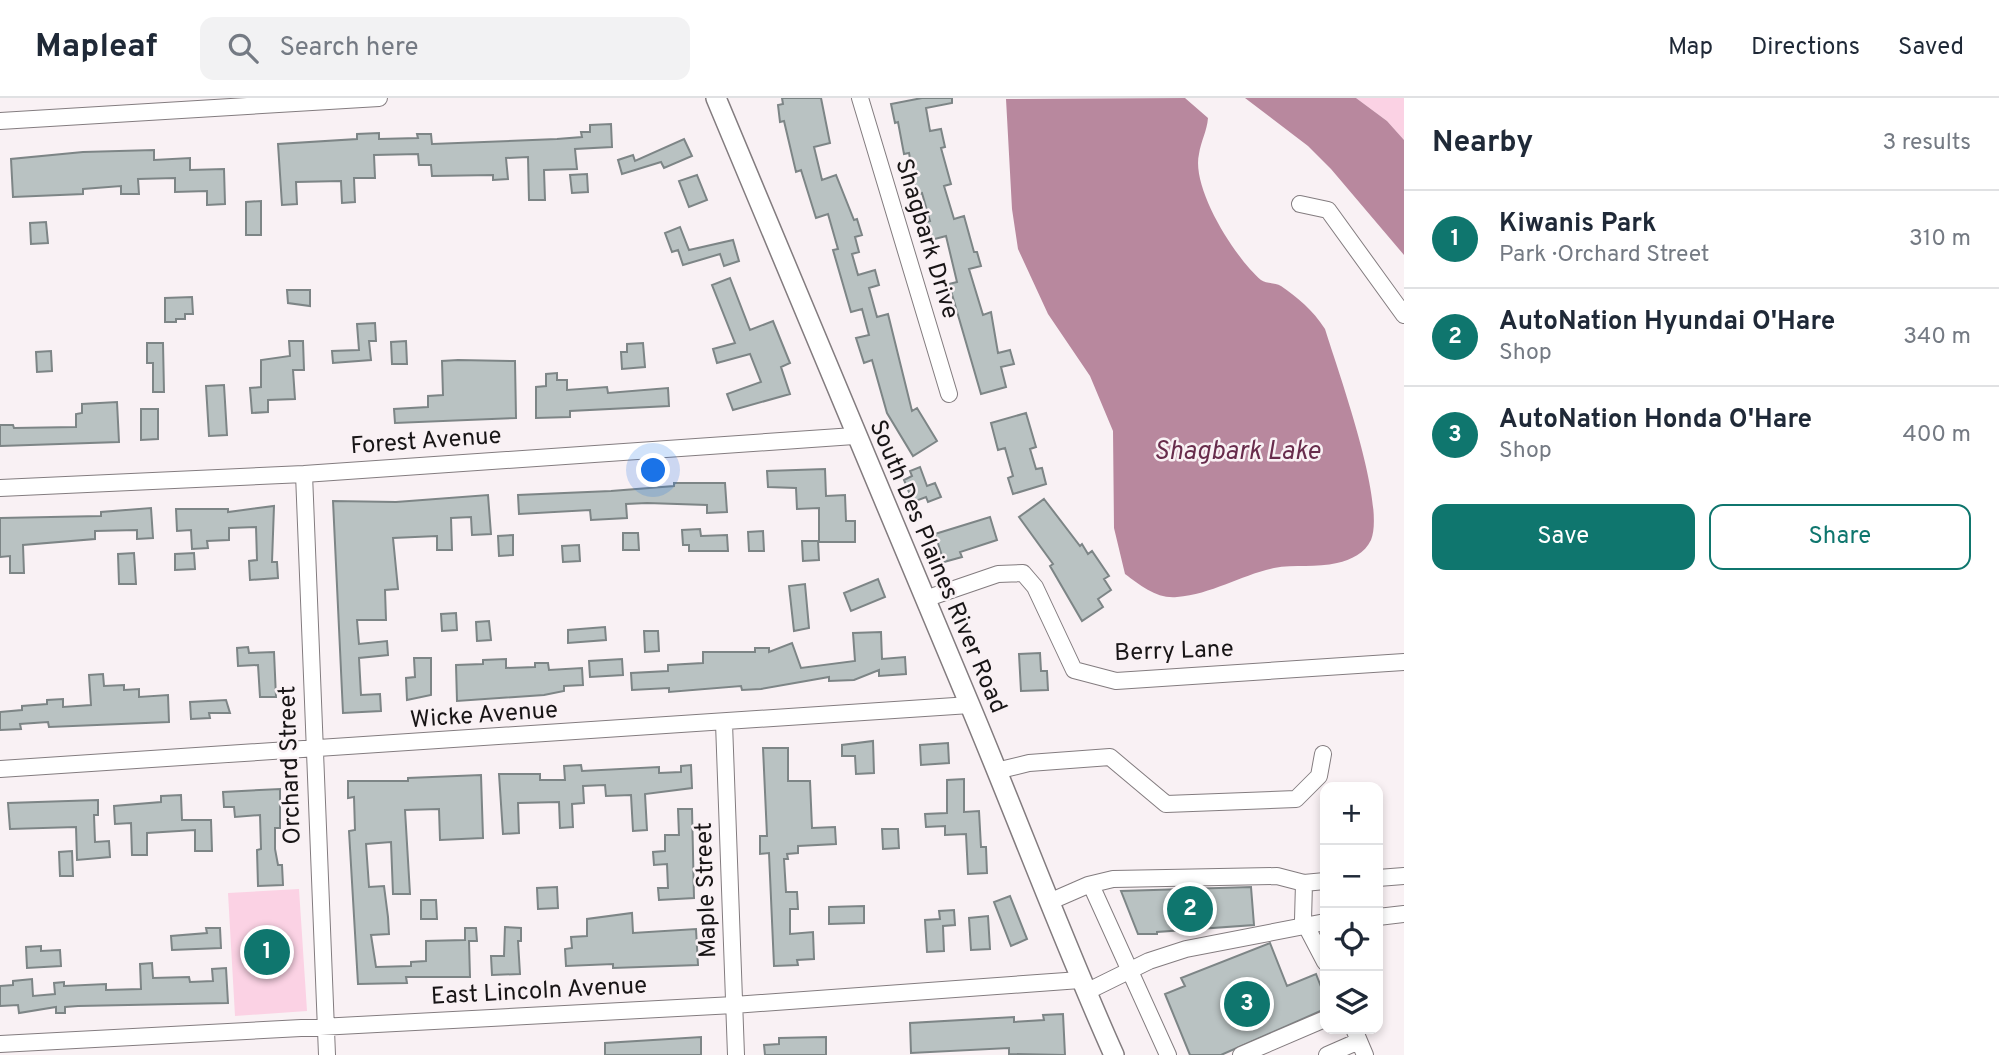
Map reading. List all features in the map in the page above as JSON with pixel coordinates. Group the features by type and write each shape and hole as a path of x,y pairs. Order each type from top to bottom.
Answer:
{"main road":[{"name":"South Des Plaines River Road","path":"716,98 854,436 970,705 1083,986 1114,1055"}],"street":[{"path":"0,121 379,98"},
{"name":"Shagbark Drive","path":"860,98 949,394"},
{"path":"1300,204 1328,210 1404,315"},
{"name":"Forest Avenue","path":"0,488 303,474 854,436"},
{"name":"Orchard Street","path":"303,474 327,1055"},
{"name":"Berry Lane","path":"925,599 998,574 1023,573 1035,587 1074,670 1116,681 1404,662"},
{"name":"Wicke Avenue","path":"0,769 970,705"},
{"name":"Maple Street","path":"724,723 736,1055"},
{"path":"996,771 1029,763 1110,757 1166,804 1296,799 1319,776 1323,754"},
{"path":"1049,902 1113,879 1277,876 1304,883 1320,881"},
{"path":"1383,878 1404,876"},
{"path":"1304,883 1306,924 1320,952"},
{"path":"1091,885 1168,1055"},
{"path":"1383,916 1404,914"},
{"name":"East Lincoln Avenue","path":"0,1044 1083,986 1132,972 1149,961 1186,949 1320,923"},
{"path":"1241,1055 1320,1021"},
{"path":"1327,1055 1360,1042"}],"shaded area":[{"path":"1356,98 1404,98 1404,140 1387,121"},
{"path":"299,889 307,1011 235,1016 228,893"}],"water":[{"name":"Shagbark Lake","path":"1185,98 1208,118 1198,168 1208,203 1217,222 1239,256 1261,280 1279,285 1293,295 1325,329 1358,436 1372,497 1374,522 1368,545 1347,560 1314,566 1274,568 1202,592 1170,597 1150,591 1125,574 1114,528 1113,431 1090,376 1048,314 1018,249 1012,209 1006,99"},
{"path":"1245,98 1356,98 1387,121 1404,140 1404,255 1308,146"}],"building":[{"path":"782,98 821,98 830,143 814,147 822,180 836,175 854,220 857,219 862,235 855,237 859,252 852,254 858,275 875,270 879,285 869,288 877,317 888,314 912,411 917,408 937,441 913,456 887,413 872,360 864,363 856,338 869,335 862,309 851,312 833,250 838,249 828,214 816,218 801,170 796,172 784,121 780,122 778,105 783,104"},
{"path":"922,98 952,98 952,103 926,108 930,131 941,129 945,147 941,148 951,184 944,186 954,219 964,216 974,252 977,252 981,266 969,269 983,315 991,312 998,353 1010,350 1014,364 1001,367 1006,387 981,394 949,284 957,282 946,236 931,240 926,222 930,221 922,193 917,195 909,153 904,154 898,122 895,123 891,104"},
{"path":"611,124 612,147 575,149 577,169 544,170 545,200 529,200 528,157 506,158 508,179 493,180 493,175 432,176 431,165 419,165 418,154 374,155 375,178 354,178 355,202 342,203 341,181 296,182 297,204 282,205 278,144 357,139 357,134 379,133 379,139 418,138 417,134 431,134 432,144 557,139 582,137 581,132 590,132 590,125"},
{"path":"684,139 692,156 664,168 661,162 622,174 618,160 633,155 635,161"},
{"path":"154,150 154,160 190,158 190,170 224,169 225,204 207,205 207,191 175,192 175,178 138,179 139,194 121,194 121,186 83,189 83,194 13,197 11,159 83,152"},
{"path":"587,174 588,192 572,193 570,175"},
{"path":"697,175 707,200 689,207 679,181"},
{"path":"261,201 261,235 246,235 246,202"},
{"path":"46,222 48,243 31,244 30,223"},
{"path":"680,227 689,250 733,240 739,261 724,266 720,254 683,265 678,250 672,252 665,233"},
{"path":"730,278 750,330 773,321 790,363 781,367 790,394 733,410 727,394 761,382 750,354 717,363 713,349 735,343 712,285"},
{"path":"287,290 310,290 310,306 288,303"},
{"path":"192,297 193,314 185,314 185,319 176,319 176,322 165,322 165,298"},
{"path":"375,323 376,341 369,341 371,360 333,363 332,351 359,350 357,324"},
{"path":"289,341 303,341 304,370 293,370 295,399 268,400 268,412 252,413 250,388 261,387 261,360 290,356"},
{"path":"406,341 407,364 392,364 391,342"},
{"path":"147,343 163,343 164,392 153,392 153,363 147,363"},
{"path":"643,343 645,367 622,369 621,352 627,352 627,344"},
{"path":"51,351 52,371 37,372 36,352"},
{"path":"442,361 515,361 516,418 395,423 394,409 428,407 428,396 443,395"},
{"path":"557,373 557,380 567,380 567,390 607,387 608,393 668,388 669,406 570,411 570,417 536,418 536,387 546,386 546,374"},
{"path":"224,385 227,435 209,436 206,386"},
{"path":"117,402 119,442 0,446 0,425 13,425 14,428 76,427 76,414 82,413 82,404"},
{"path":"141,409 158,409 158,439 141,440"},
{"path":"1026,413 1036,447 1030,449 1036,469 1042,468 1046,484 1013,494 1008,478 1013,476 1005,448 998,450 991,423"},
{"path":"920,467 927,486 935,483 941,497 928,502 926,497 913,502 904,480 912,476 910,471"},
{"path":"825,469 826,496 845,495 846,521 855,521 855,542 819,542 819,508 797,509 796,488 768,487 767,471"},
{"path":"674,483 725,483 727,512 707,513 707,505 647,503 626,504 627,518 591,520 590,510 519,514 518,495 611,491 674,486"},
{"path":"488,495 491,534 472,535 471,517 451,518 452,550 437,550 437,536 393,538 398,589 385,590 386,620 357,620 359,644 387,641 388,655 359,658 361,695 380,694 381,711 343,713 333,501 396,502"},
{"path":"1044,499 1080,546 1082,544 1088,554 1092,551 1109,576 1104,579 1111,590 1098,599 1103,607 1082,621 1050,566 1053,564 1019,517"},
{"path":"274,506 272,562 277,562 278,578 250,580 249,561 257,560 256,527 229,528 229,540 207,541 208,548 192,549 191,530 177,531 176,509 228,509 228,512"},
{"path":"151,508 153,538 137,539 137,530 95,531 95,539 23,545 24,573 10,573 10,556 0,557 0,518 101,516 101,512"},
{"path":"990,517 997,540 960,552 962,557 944,562 935,534"},
{"path":"700,529 701,536 727,535 728,551 689,551 689,545 683,545 682,530"},
{"path":"763,531 764,551 749,551 748,532"},
{"path":"623,533 638,533 639,550 623,550"},
{"path":"513,535 513,555 499,556 498,536"},
{"path":"802,541 818,541 819,560 803,561"},
{"path":"579,545 580,561 563,562 562,546"},
{"path":"134,553 136,584 119,584 118,554"},
{"path":"194,553 195,569 175,570 175,554"},
{"path":"878,579 885,597 851,611 844,593"},
{"path":"805,584 809,628 794,631 789,586"},
{"path":"456,613 457,630 442,631 441,614"},
{"path":"489,621 491,640 477,641 476,622"},
{"path":"605,627 606,640 568,643 568,630"},
{"path":"644,631 658,631 659,651 645,652"},
{"path":"881,632 882,659 905,657 906,674 879,676 879,670 854,680 829,681 829,677 761,689 742,690 741,686 669,692 669,688 632,690 631,673 668,671 668,665 703,663 703,652 755,652 755,648 769,648 769,652 792,643 801,668 855,661 853,633"},
{"path":"248,647 249,653 274,652 276,697 260,697 258,665 238,666 237,648"},
{"path":"1040,653 1041,671 1047,671 1048,690 1021,691 1019,654"},
{"path":"414,658 431,658 431,695 407,700 406,678 415,677"},
{"path":"506,659 506,668 535,667 535,663 548,663 549,670 582,668 583,685 564,686 564,691 544,695 457,701 456,665 483,664 483,660"},
{"path":"622,659 623,675 590,677 589,661"},
{"path":"103,674 104,686 124,685 124,690 139,689 139,697 168,695 169,722 49,727 48,722 20,724 21,729 0,730 0,712 22,710 22,706 47,704 47,700 63,699 63,707 91,705 89,675"},
{"path":"226,700 230,713 209,713 210,718 191,719 190,702"},
{"path":"873,741 874,773 856,774 855,756 842,756 842,745"},
{"path":"948,743 949,763 921,765 920,745"},
{"path":"763,748 788,748 788,781 810,781 812,828 835,827 836,844 798,846 798,853 787,854 788,859 784,859 786,892 797,892 798,909 790,909 790,934 813,932 814,959 797,960 798,965 774,966 769,853 760,854 760,836 767,836"},
{"path":"581,765 582,771 659,767 659,773 681,772 681,766 691,765 692,788 645,794 647,830 633,831 631,795 606,796 605,785 583,786 584,803 572,804 573,827 560,828 559,802 518,803 519,833 503,834 499,774 540,774 540,780 565,780 564,766"},
{"path":"481,775 483,838 440,840 439,809 405,810 410,894 393,894 391,842 366,844 369,887 384,886 388,917 389,934 371,935 376,967 411,966 411,962 426,961 426,941 465,940 465,928 476,928 477,941 469,941 470,977 406,977 407,983 358,984 349,831 355,830 354,797 348,798 348,781 408,781 408,778"},
{"path":"964,779 964,812 979,811 981,847 986,847 987,873 968,874 966,834 945,835 945,826 926,827 925,814 947,813 947,780"},
{"path":"280,789 280,828 275,828 275,849 278,865 282,865 283,885 258,886 260,815 235,817 234,807 224,807 223,792"},
{"path":"181,795 182,820 211,820 212,851 195,851 195,830 147,833 147,855 132,855 131,823 115,824 114,806 161,802 161,796"},
{"path":"98,800 98,815 94,815 95,842 109,841 110,857 77,860 76,827 10,829 8,803"},
{"path":"678,809 692,809 694,898 659,900 658,888 668,888 667,864 654,865 653,852 665,851 665,835 679,835"},
{"path":"882,829 898,829 899,848 883,849"},
{"path":"72,851 73,876 60,876 59,852"},
{"path":"557,887 558,908 538,909 537,888"},
{"path":"1251,887 1254,925 1157,934 1138,934 1121,891"},
{"path":"1010,896 1027,939 1011,946 994,902"},
{"path":"421,900 436,900 437,919 421,919"},
{"path":"864,906 864,923 829,924 829,907"},
{"path":"954,910 955,925 943,926 944,951 927,952 925,920 940,919 939,911"},
{"path":"632,913 633,933 696,929 698,965 613,968 613,964 566,966 565,949 572,948 571,937 587,936 587,919"},
{"path":"988,916 990,949 971,950 969,918"},
{"path":"505,927 521,928 521,941 518,941 520,974 492,975 491,956 504,956"},
{"path":"206,928 220,928 221,948 172,950 171,936 207,933"},
{"path":"1270,943 1287,986 1316,974 1320,984 1320,1011 1221,1055 1190,1055 1165,994 1185,986 1181,978"},
{"path":"41,946 41,951 60,950 61,966 27,968 26,947"},
{"path":"152,963 153,978 189,977 190,982 213,981 212,969 226,968 228,1003 78,1006 65,1007 65,1013 56,1013 56,1007 19,1013 18,1005 0,1006 0,986 13,985 13,981 32,979 33,996 55,994 54,983 64,982 64,986 106,984 106,990 141,989 140,964"},
{"path":"1063,1014 1065,1055 1009,1054 1009,1048 911,1053 910,1023 1014,1017 1014,1022 1044,1020 1043,1015"},
{"path":"701,1037 701,1055 605,1055 605,1043"},
{"path":"826,1037 826,1055 765,1055 764,1045 779,1044 779,1038"}],"place":[{"name":"AutoNation Hyundai O'Hare","path":"1190,909"},
{"name":"Kiwanis Park","path":"267,952"},
{"name":"AutoNation Honda O'Hare","path":"1247,1004"}]}
